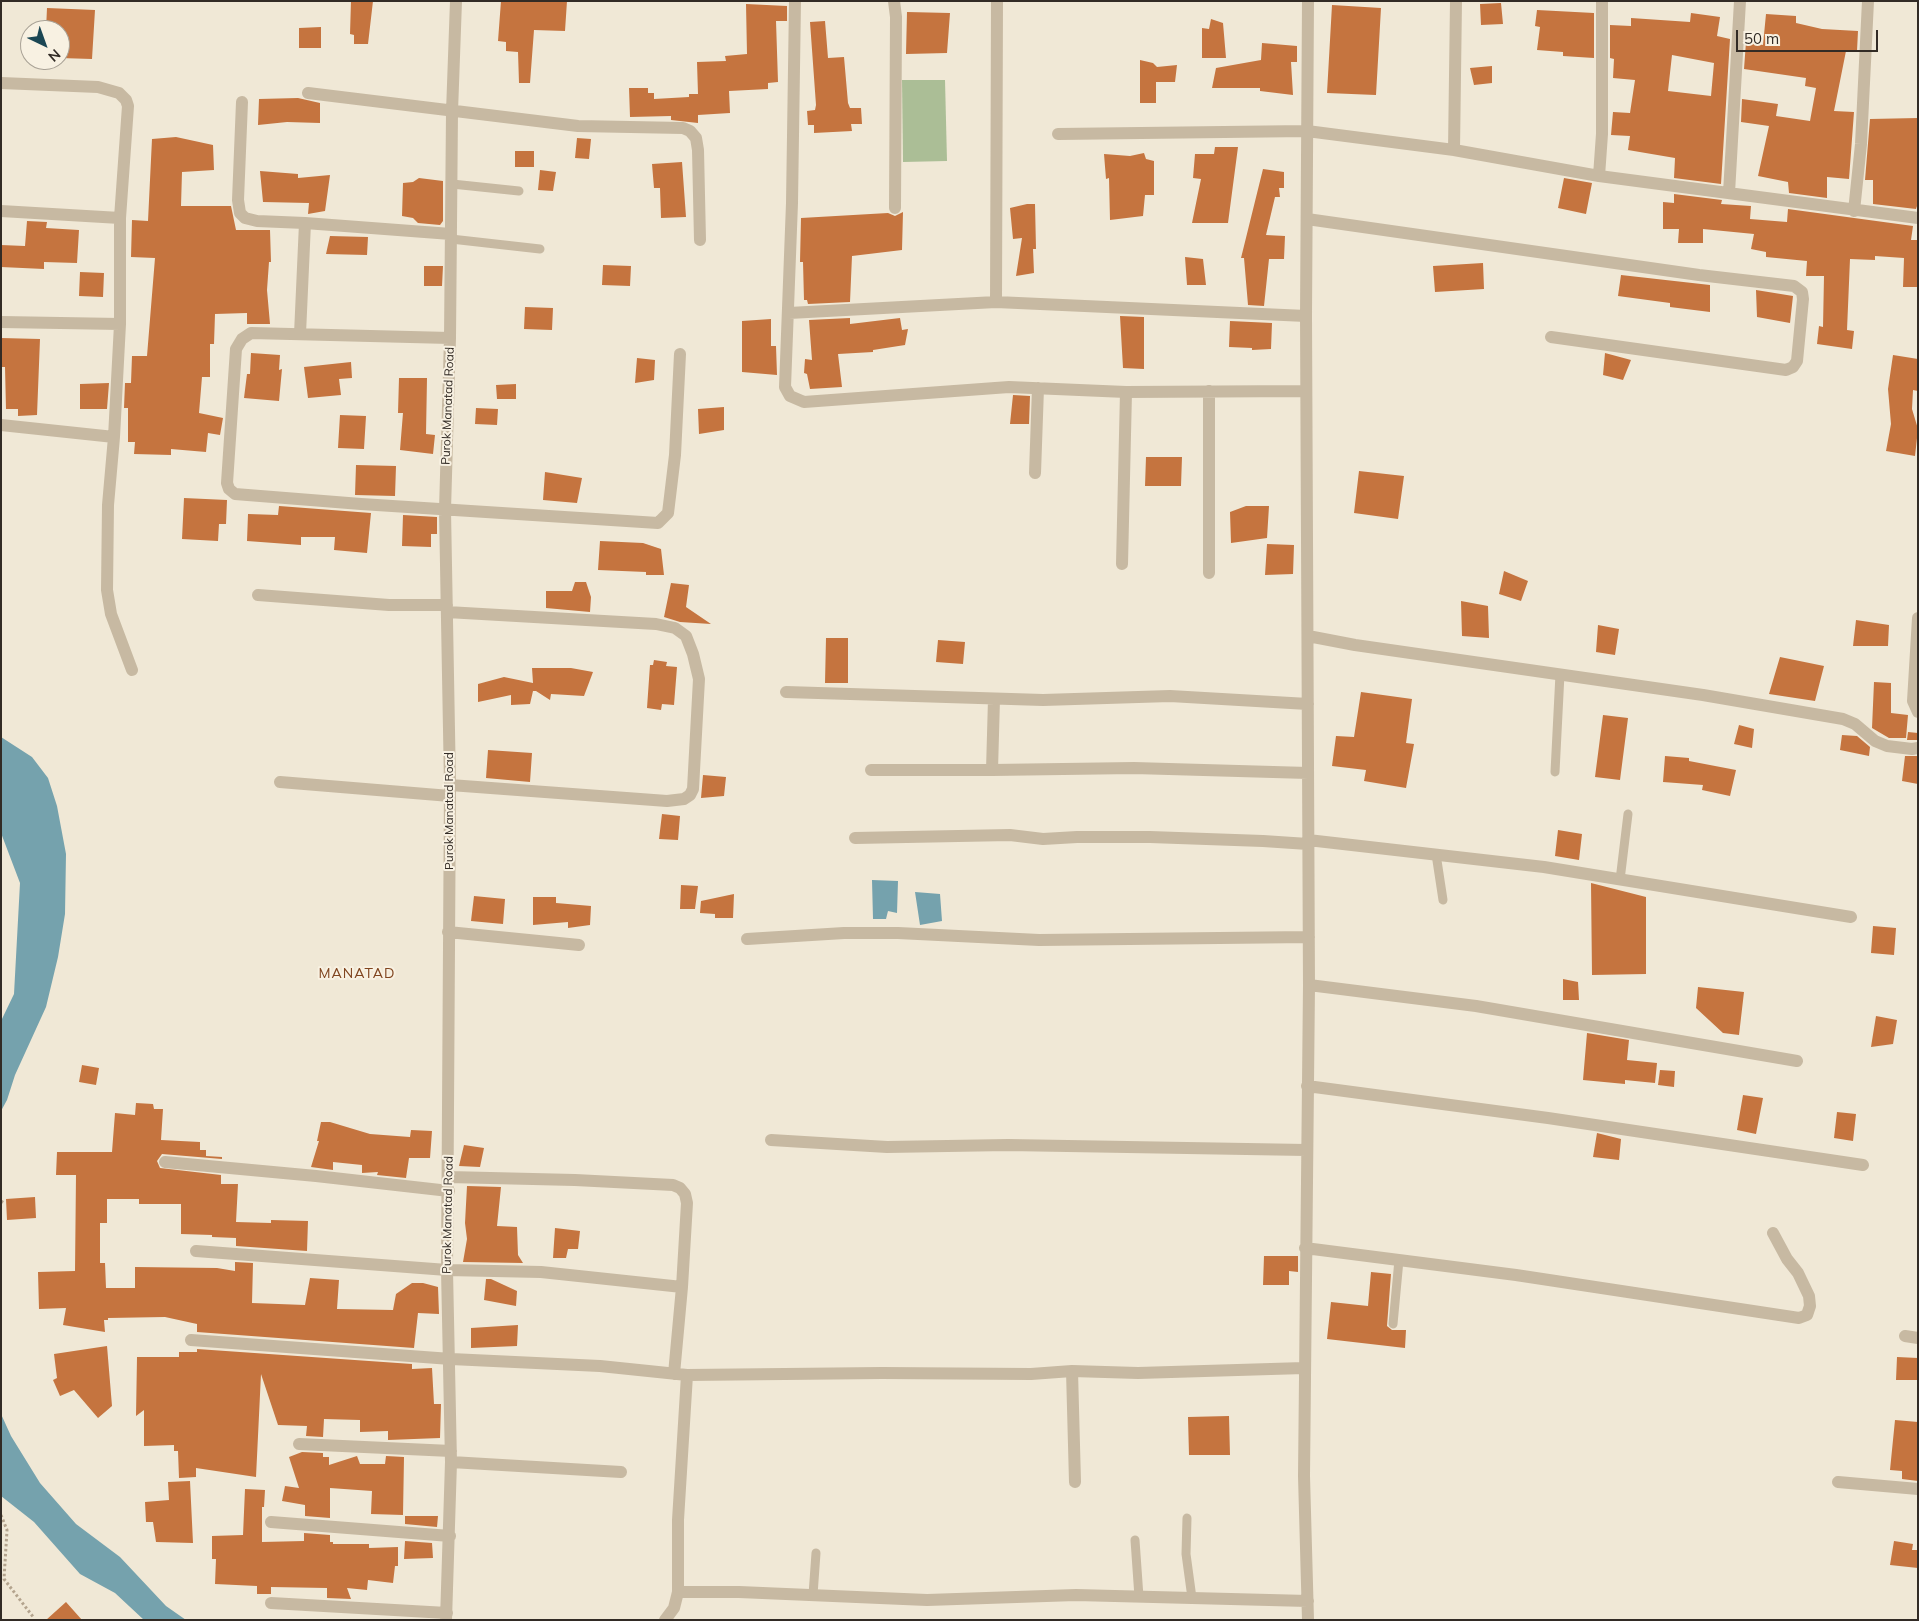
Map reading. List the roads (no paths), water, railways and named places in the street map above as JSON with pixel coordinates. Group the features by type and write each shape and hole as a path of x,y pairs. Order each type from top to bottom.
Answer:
{"street":[{"name":"Purok Manatad Road","path":"447,1616 451,1457 451,1359 447,1270 449,1191 448,932 450,790 444,510 450,338 452,112 456,1"},
{"path":"795,1 789,313 785,387 790,396 797,401 1009,387 1126,392 1306,391"},
{"path":"894,1 896,17 894,64 896,208"},
{"path":"996,302 997,1"},
{"path":"1308,1 1306,391 1309,985 1304,1368 1304,1476 1308,1620"},
{"path":"1454,150 1456,1"},
{"path":"1599,176 1602,134 1602,1"},
{"path":"1729,193 1740,1"},
{"path":"1854,211 1860,144 1868,1"},
{"path":"1,83 98,87 113,90 123,96 128,106 120,218 120,324 114,437 108,504 107,590 110,614 132,670"},
{"path":"308,93 578,126 683,128 690,131 696,138 698,150 700,240"},
{"path":"242,102 238,200 240,213 245,218 451,237"},
{"path":"1058,134 1307,131 1454,150 1599,176 1918,218"},
{"path":"1,210 120,218"},
{"path":"1307,219 1699,275 1794,286 1802,292 1803,300 1797,361 1793,367 1786,370 1550,337"},
{"path":"300,334 305,223"},
{"path":"789,313 996,302 1306,316"},
{"path":"1,322 120,324"},
{"path":"450,338 251,333 242,339 236,349 227,483 229,489 235,494 444,510 658,523 668,513 675,455 680,354"},
{"path":"1035,473 1038,388"},
{"path":"1209,391 1209,572"},
{"path":"1122,564 1126,392"},
{"path":"1,425 114,437"},
{"path":"258,595 656,624 676,628 686,636 693,654 699,680 693,789 690,795 684,799 668,801 280,782"},
{"path":"1918,618 1913,701 1918,712"},
{"path":"1308,636 1355,645 1560,674 1843,718 1855,724 1876,741 1888,746 1918,748"},
{"path":"786,692 1043,700 1170,696 1308,704"},
{"path":"992,770 994,699"},
{"path":"871,770 1134,768 1308,773"},
{"path":"855,838 1010,835 1043,839 1077,837 1308,842 1436,854 1544,867 1851,917"},
{"path":"448,932 579,945"},
{"path":"748,939 844,933 898,933 1039,940 1309,937"},
{"path":"1309,985 1476,1006 1797,1061"},
{"path":"1307,1086 1548,1118 1863,1165"},
{"path":"771,1140 887,1147 1008,1145 1306,1150"},
{"path":"165,1162 449,1191"},
{"path":"448,1177 653,1184 673,1185 680,1188 686,1203 682,1286 674,1374"},
{"path":"1305,1248 1526,1276 1799,1318 1807,1315 1810,1306 1809,1296 1798,1273 1787,1259 1773,1233"},
{"path":"196,1251 447,1270 541,1272 682,1286"},
{"path":"191,1340 451,1359 600,1366 687,1375 1031,1374 1072,1371 1147,1373 1304,1368"},
{"path":"1072,1371 1075,1482"},
{"path":"665,1620 674,1608 678,1592 678,1520 687,1375"},
{"path":"299,1444 621,1472"},
{"path":"1838,1482 1918,1489"},
{"path":"271,1522 450,1536"},
{"path":"678,1592 927,1600 1076,1595 1308,1602"},
{"path":"271,1603 447,1616"}],"lane":[{"path":"452,184 519,191"},
{"path":"451,237 540,249"},
{"path":"1554,772 1560,674"},
{"path":"1620,880 1628,814"},
{"path":"1436,854 1443,900"},
{"path":"1393,1324 1399,1260"},
{"path":"1187,1518 1186,1554 1192,1598"},
{"path":"1135,1540 1139,1596"},
{"path":"813,1595 816,1552"}],"water":[{"path":"1,737 32,757 48,778 57,806 66,854 65,914 58,957 46,1007 1,1111 1,1021 14,994 20,883 1,833"},
{"path":"872,880 898,881 897,913 888,911 886,919 873,919"},
{"path":"915,892 940,894 942,921 920,925"},
{"path":"1,1414 11,1436 40,1483 76,1524 120,1557 166,1606 186,1620 144,1620 115,1593 80,1574 34,1522 1,1496"}],"district":[{"name":"MANATAD","path":"357,974"}]}
